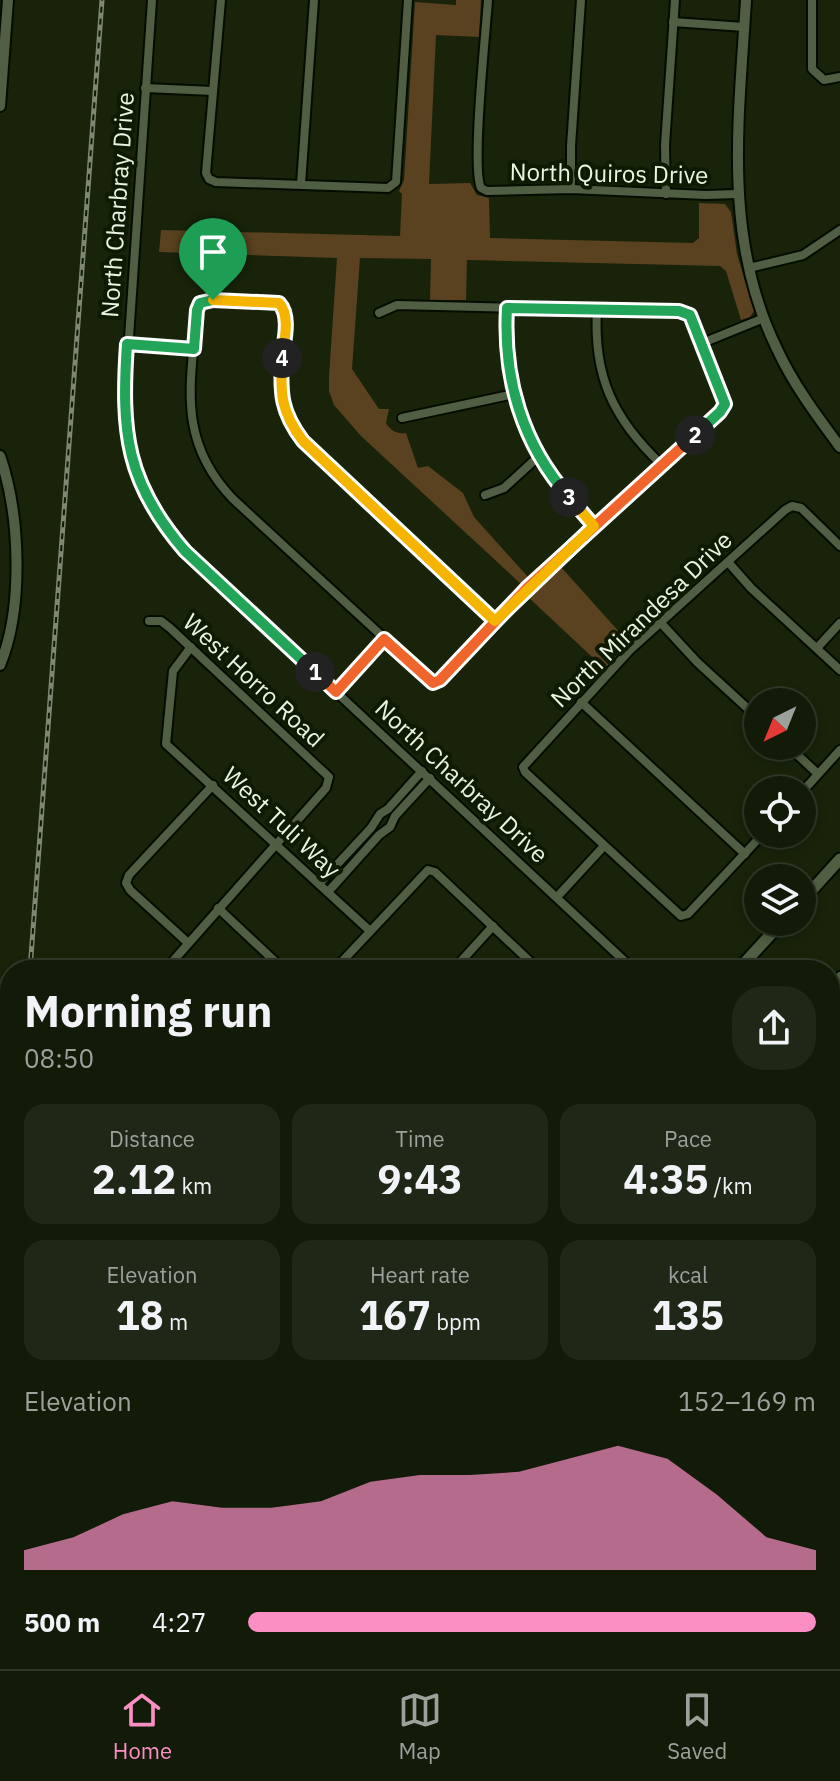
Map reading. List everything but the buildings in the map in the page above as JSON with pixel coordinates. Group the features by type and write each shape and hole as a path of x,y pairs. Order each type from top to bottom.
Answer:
{"main road":[{"path":"816,886 840,859"},
{"path":"747,960 769,936"}],"street":[{"path":"0,106 8,0"},
{"name":"North Charbray Drive","path":"152,0 124,411 135,470 152,509 185,551 623,960"},
{"path":"221,0 206,173 209,179 216,182 393,187 396,182 408,0"},
{"path":"301,184 314,0"},
{"name":"North Quiros Drive","path":"488,0 479,142 478,182 481,188 487,191 571,189 737,194"},
{"path":"571,189 581,0"},
{"path":"666,194 665,145 675,0"},
{"path":"746,0 736,141 737,194 749,268 776,349 840,447"},
{"path":"812,0 812,69 824,80 840,77"},
{"path":"673,22 744,27"},
{"path":"145,88 213,91"},
{"path":"749,268 803,255 840,230"},
{"path":"379,313 397,305 685,312 690,315 725,404 495,621 440,680 433,683 233,499 209,470 191,422 194,349 200,303 213,300 271,301 283,308 281,385 285,414 293,428 303,441 495,621"},
{"path":"507,308 508,358 521,419 559,487 594,526"},
{"path":"597,309 597,354 608,395 633,436 662,465"},
{"path":"700,344 764,318"},
{"path":"127,344 194,349"},
{"path":"402,418 514,394"},
{"path":"0,456 12,499 16,547 11,623 0,665"},
{"path":"485,495 504,488 539,456"},
{"name":"North Mirandesa Drive","path":"604,846 523,767 581,702 660,622 792,506 801,508 840,546"},
{"path":"728,562 751,588 840,670"},
{"name":"West Horro Road","path":"149,621 161,621 329,777 326,788 276,844"},
{"path":"660,622 744,705"},
{"path":"817,648 840,623"},
{"path":"336,692 384,639"},
{"name":"West Tuli Way","path":"191,647 173,671 166,744 370,931"},
{"path":"581,702 745,854"},
{"path":"816,776 840,750"},
{"path":"803,760 818,774"},
{"path":"319,884 422,771"},
{"path":"328,892 385,832 395,816 430,778"},
{"path":"187,942 126,883 129,875 213,785"},
{"path":"373,823 378,830 385,832"},
{"path":"173,960 276,844"},
{"path":"557,897 604,846 681,916 688,914 750,848"},
{"path":"343,960 428,870 435,872 529,960"},
{"path":"218,908 273,960"},
{"path":"462,960 493,926"}],"shaded area":[{"path":"456,0 481,0 479,37 436,35 429,184 470,183 477,195 489,198 490,238 693,243 699,238 699,203 725,204 731,212 737,254 754,311 750,317 741,320 726,271 720,266 467,260 466,300 430,300 431,259 360,258 352,369 379,409 389,409 386,423 390,428 406,433 418,468 428,466 463,493 474,517 529,578 521,584 361,436 334,405 329,391 329,376 337,258 159,252 161,230 400,236 402,194 399,191 404,180 415,2 456,5"},
{"path":"561,567 630,644 605,669 528,597"}],"railway":[{"path":"31,960 102,0"}],"route":[{"path":"213,300 200,303 197,310 194,349 127,344 124,411 135,470 152,509 185,551 336,692 384,639 433,683 440,680 527,588 720,412 725,404 690,315 685,312 507,308 508,358 521,419 531,443 559,487 594,526 527,588 495,621 303,441 293,428 282,400 285,317 279,303 213,300"}]}
